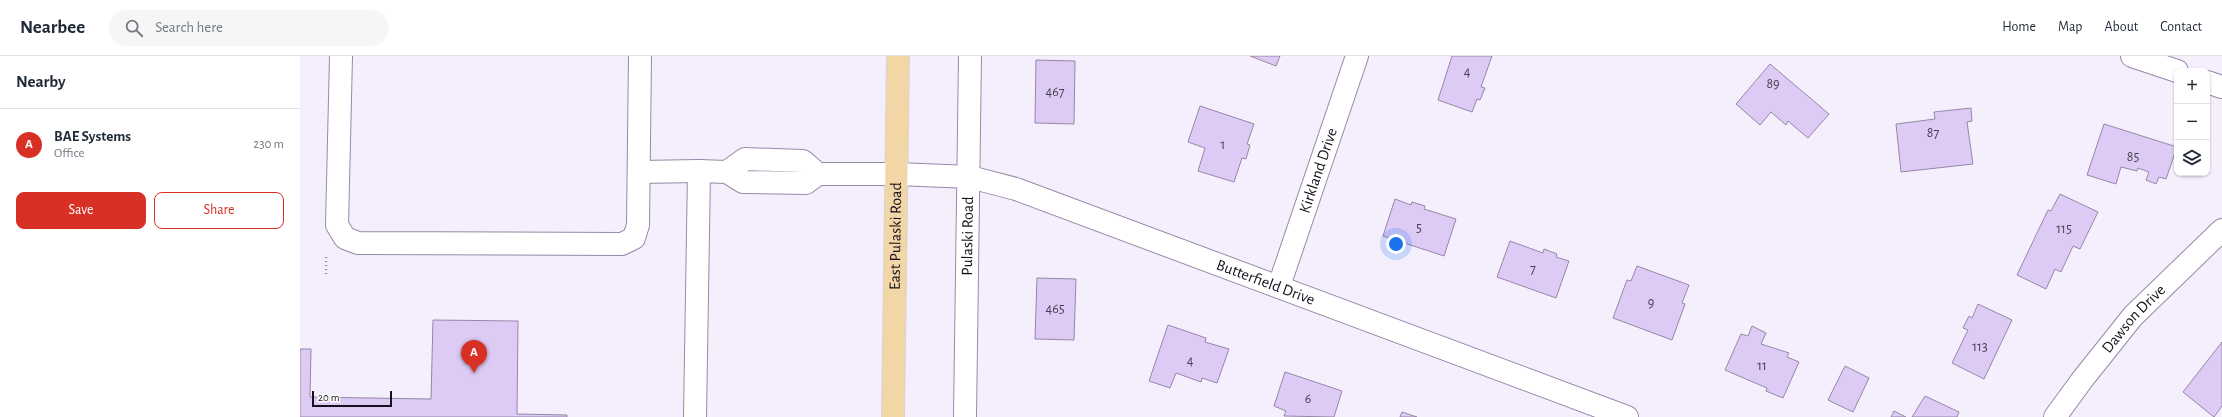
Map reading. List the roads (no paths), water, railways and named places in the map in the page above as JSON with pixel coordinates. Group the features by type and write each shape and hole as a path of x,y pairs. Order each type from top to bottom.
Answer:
{"main road":[{"name":"East Pulaski Road","path":"893,417 898,56"}],"street":[{"path":"341,56 337,225 345,238 358,243 622,244 634,238 638,225 640,56"},
{"name":"Pulaski Road","path":"965,417 970,177 970,56"},
{"name":"Kirkland Drive","path":"1279,286 1357,56"},
{"path":"2132,56 2174,70"},
{"path":"2210,83 2222,87"},
{"path":"639,172 699,171 695,417"},
{"name":"Butterfield Drive","path":"699,171 727,172 743,182 806,183 818,174 897,174 970,177 1016,189 1627,417"},
{"name":"Dawson Drive","path":"2056,417 2082,380 2133,316 2222,230"}],"place":[{"name":"BAE Systems","path":"474,373"}]}
